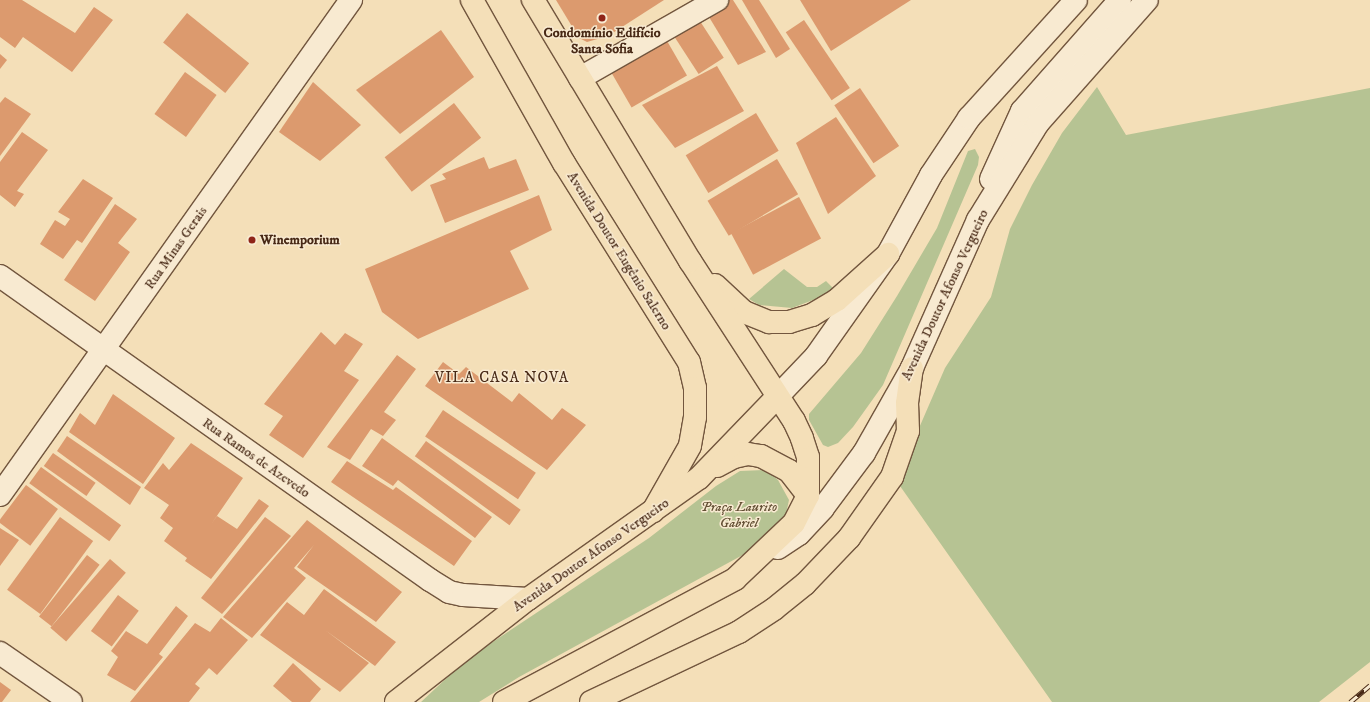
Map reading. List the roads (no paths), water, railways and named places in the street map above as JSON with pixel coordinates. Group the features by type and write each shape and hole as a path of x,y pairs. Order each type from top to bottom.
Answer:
{"main road":[{"name":"Rua Minas Gerais","path":"0,495 351,0"},
{"name":"Avenida Doutor Eugênio Salerno","path":"472,0 564,163 689,362 695,388 694,423 690,446 653,511"},
{"path":"533,0 690,261 777,397"},
{"path":"580,78 717,0"},
{"name":"Avenida Doutor Afonso Vergueiro","path":"396,702 528,599 699,478 816,356 888,254 931,175 969,118 1076,0"},
{"path":"978,220 996,166 1022,111 1120,0"},
{"name":"Avenida Doutor Afonso Vergueiro","path":"504,702 735,579 799,534 824,508 864,453 912,368 978,220 1038,123 1147,0"},
{"path":"690,261 744,312 769,322 790,322 812,315 837,300 888,254"},
{"name":"Rua Ramos de Azevedo","path":"0,276 103,350 449,592 481,598 528,599"},
{"path":"591,702 745,628 774,609 805,584 849,538 892,477 908,431 907,403 912,368"},
{"name":"Avenida Doutor Afonso Vergueiro","path":"735,579 794,523 808,495 808,457 802,438 777,397"},
{"path":"699,478 725,461 748,454 771,460 789,471 808,495"},
{"path":"0,653 71,702"}],"railway":[{"path":"1350,702 1370,685"}],"place":[{"name":"Condomínio Edifício Santa Sofia","path":"602,18"},
{"name":"Winemporium","path":"252,240"}],"district":[{"name":"VILA CASA NOVA","path":"502,378"}],"park label":[{"name":"Praça Laurito Gabriel","path":"739,516"}]}
